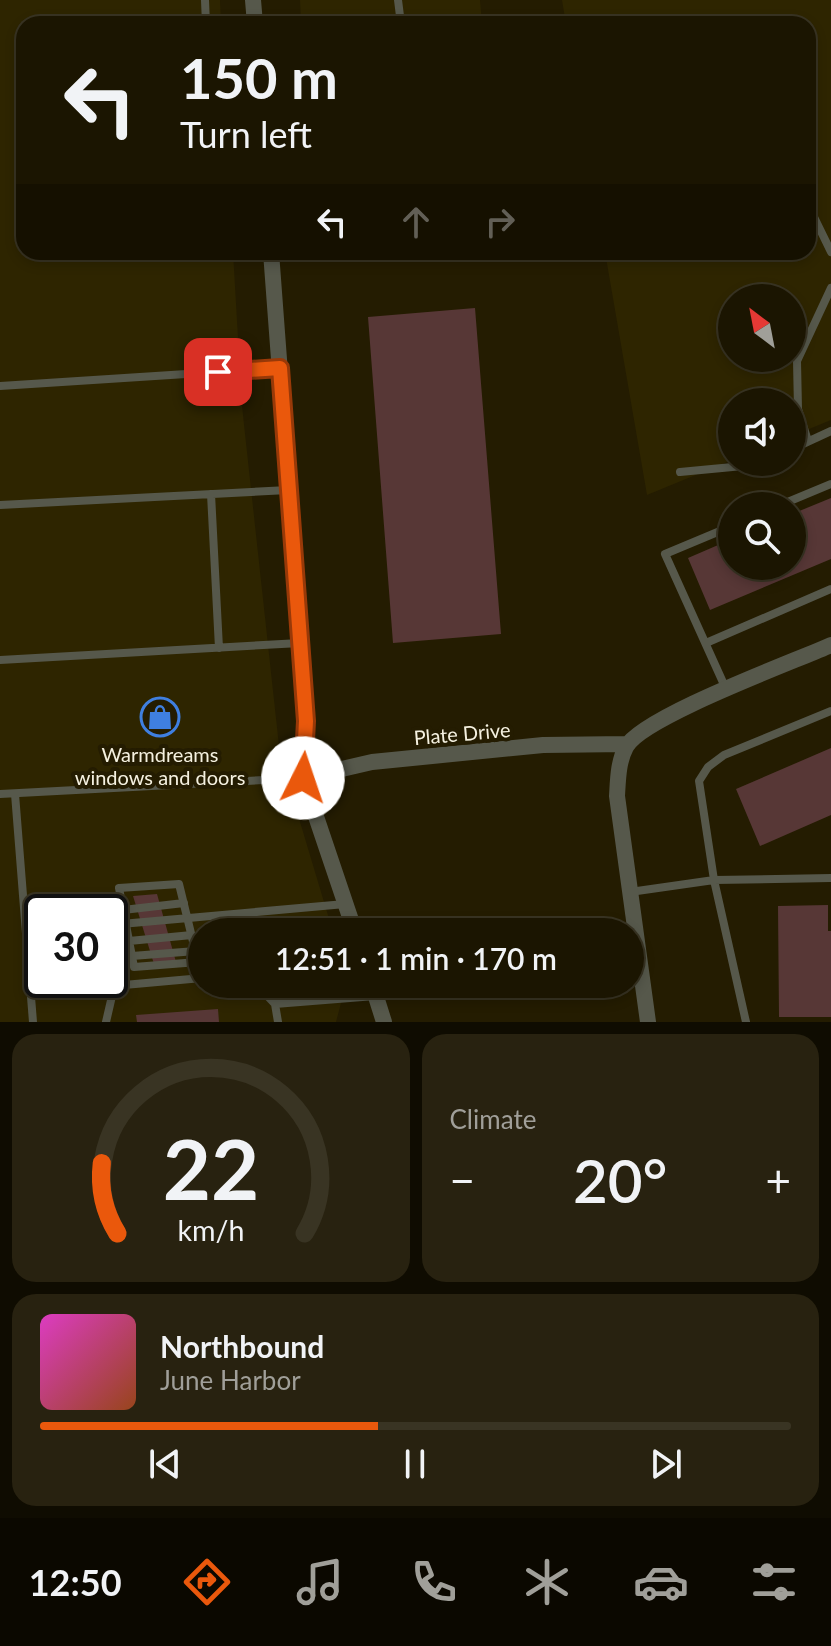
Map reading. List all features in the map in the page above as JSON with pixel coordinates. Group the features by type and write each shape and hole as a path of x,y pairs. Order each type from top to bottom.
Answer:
{"street":[{"path":"272,260 306,721 303,778 350,918"},
{"path":"648,1022 617,796 618,773 627,744 659,719 831,645"},
{"name":"Plate Drive","path":"303,778 372,762 543,745 627,744"},
{"path":"376,998 384,1022"}],"lane":[{"path":"816,221 831,252"},
{"path":"831,288 797,361 798,409 808,441 831,431"},
{"path":"0,386 280,368"},
{"path":"680,472 718,468"},
{"path":"806,494 831,484"},
{"path":"0,505 288,490"},
{"path":"211,494 219,648"},
{"path":"718,532 665,554 727,690"},
{"path":"706,643 831,589"},
{"path":"0,660 300,643"},
{"path":"746,1022 714,880 699,781 708,767 724,755 831,711"},
{"path":"0,794 303,778"},
{"path":"15,794 24,907"},
{"path":"630,892 714,880 831,878"},
{"path":"120,894 119,888 179,884 188,918"},
{"path":"128,909 184,903"},
{"path":"128,924 346,904"},
{"path":"128,935 134,967 188,963"},
{"path":"129,941 188,935"},
{"path":"106,1022 112,996 124,985 188,979"},
{"path":"31,998 33,1022"},
{"path":"269,998 275,1004 278,1022"},
{"path":"275,1004 317,998"}],"shaded area":[{"path":"0,0 220,0 221,16 16,16 16,260 233,260 242,406 280,755 329,918 188,918 188,998 342,998 336,1022 0,1022"},
{"path":"300,0 480,0 481,16 301,16"},
{"path":"562,0 831,0 831,420 806,430 806,388 718,388 718,466 647,495 606,260 816,260 816,16 565,16"}],"building":[{"path":"475,308 501,634 393,643 368,317"},
{"path":"831,498 831,559 806,570 806,508"},
{"path":"718,545 718,580 781,580 710,610 688,558"},
{"path":"831,748 831,815 760,846 736,789"},
{"path":"157,894 176,962 154,964 133,896"},
{"path":"828,905 831,1017 779,1017 778,906"},
{"path":"218,1009 219,1022 137,1022 136,1015"}],"place":[{"name":"Warmdreams windows and doors","path":"160,717"}],"route":[{"path":"218,372 280,368 306,721 303,778"}]}
